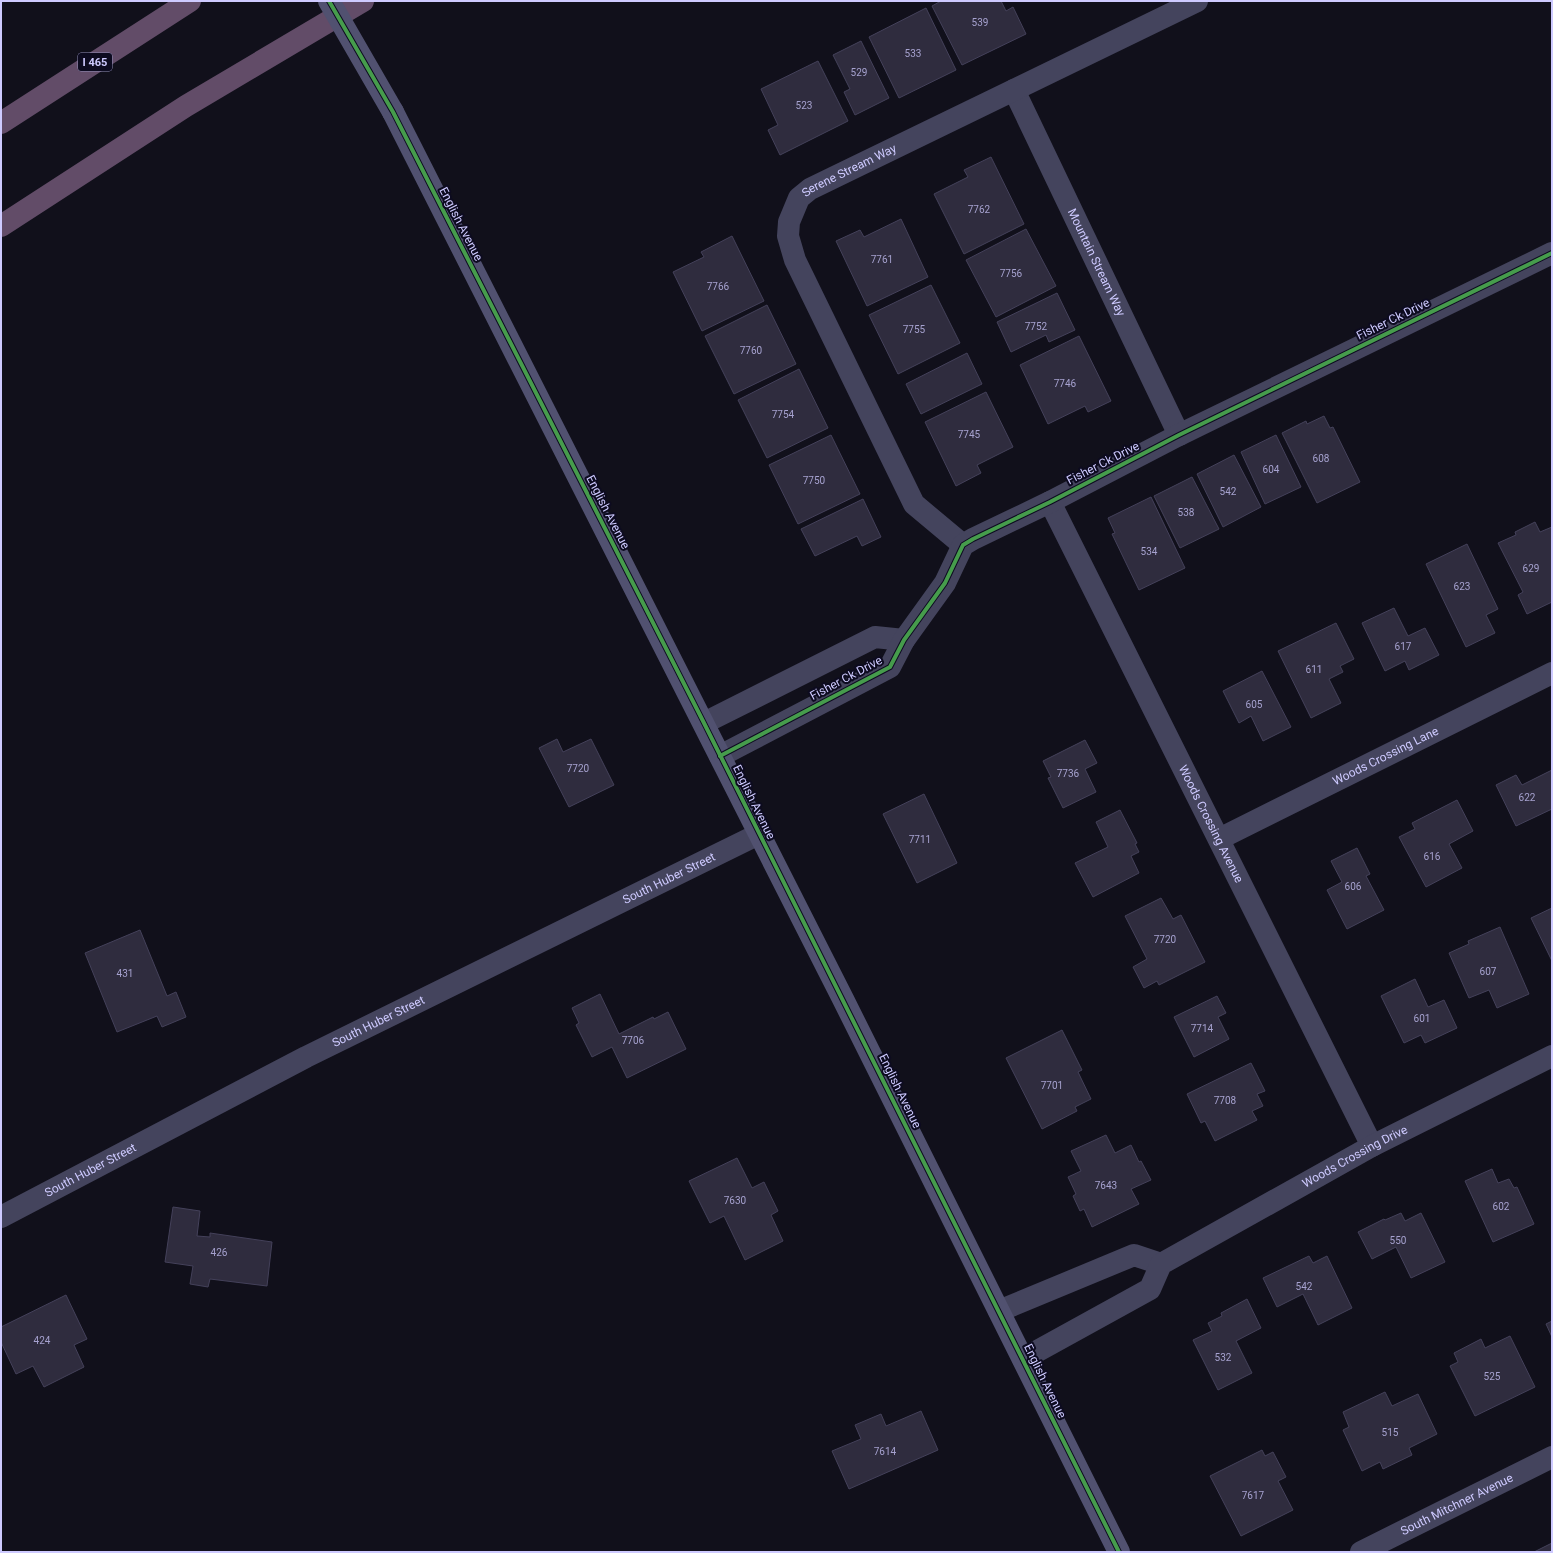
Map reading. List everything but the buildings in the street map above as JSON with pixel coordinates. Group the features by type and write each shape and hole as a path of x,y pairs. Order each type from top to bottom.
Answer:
{"highway":[{"name":"I 465","path":"1,123 190,1"},
{"path":"1,226 186,106 363,1"}],"street":[{"name":"English Avenue","path":"329,1 393,112 704,723 1119,1552"},
{"name":"Serene Stream Way","path":"963,545 914,504 795,260 788,236 789,222 799,198 810,190 1197,1"},
{"name":"Mountain Stream Way","path":"1014,90 1179,435"},
{"name":"Fisher Ck Drive","path":"720,756 890,667 904,640 945,583 963,545 1179,435 1552,253"},
{"name":"Woods Crossing Avenue","path":"1050,502 1372,1146"},
{"name":"Fisher Ck Drive","path":"704,723 875,637 904,640"},
{"name":"Woods Crossing Lane","path":"1219,839 1552,673"},
{"name":"South Huber Street","path":"1,1217 306,1057 759,834"},
{"name":"Woods Crossing Drive","path":"1161,1264 1372,1146 1552,1056"},
{"path":"999,1310 1134,1255 1161,1264 1150,1289 1023,1359"},
{"name":"South Mitchner Avenue","path":"1361,1552 1552,1457"}],"cycle path":[{"path":"329,1 393,112 704,723 1119,1552"},
{"path":"720,756 890,667 904,640 945,583 963,545 1179,435 1552,253"}]}
